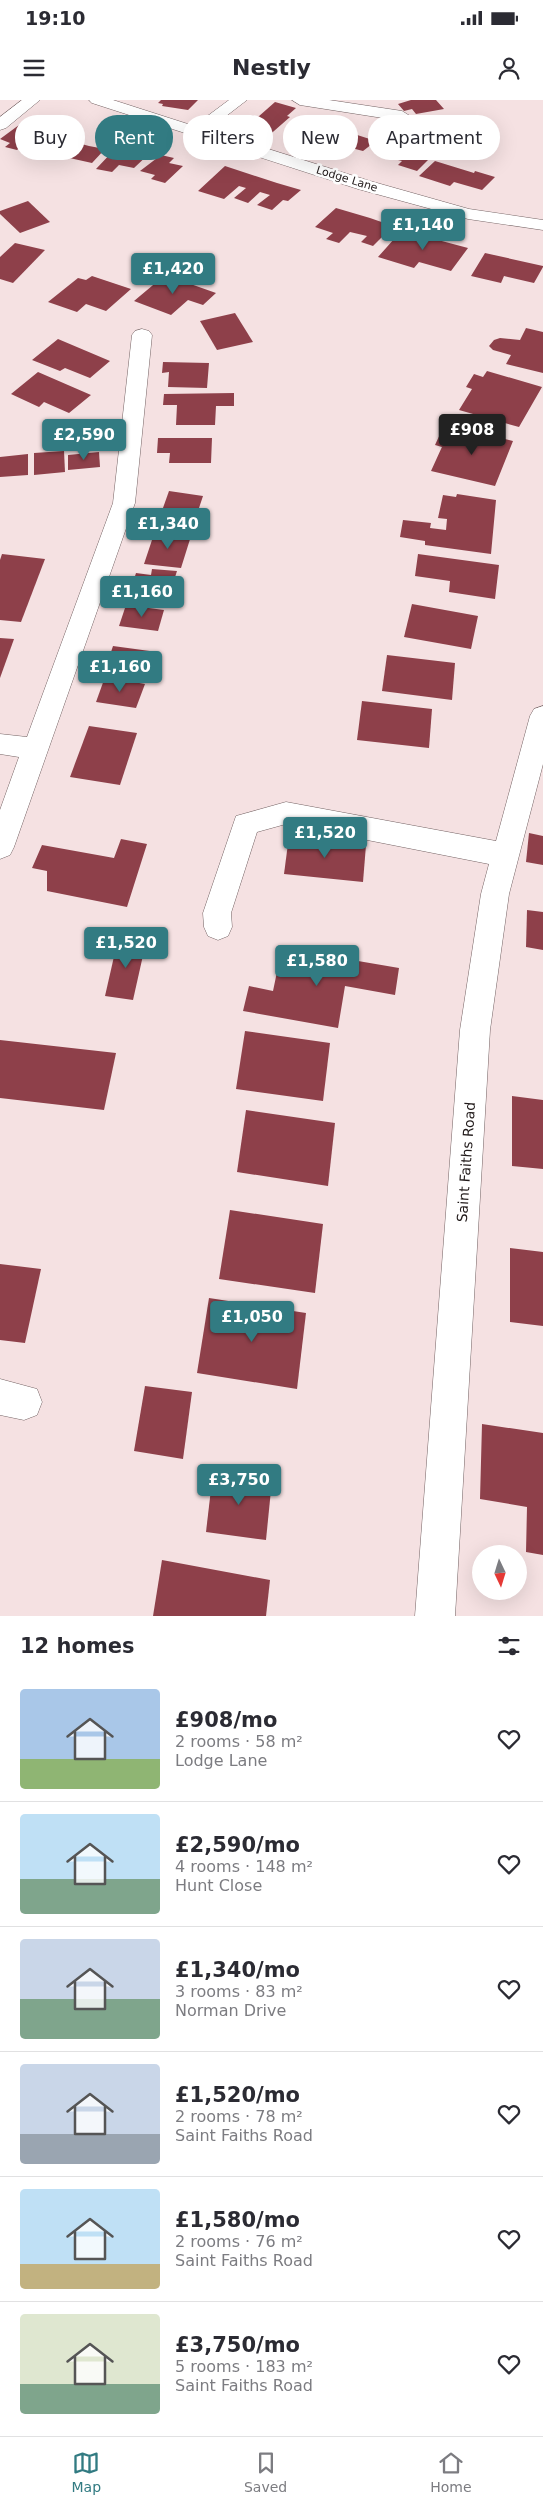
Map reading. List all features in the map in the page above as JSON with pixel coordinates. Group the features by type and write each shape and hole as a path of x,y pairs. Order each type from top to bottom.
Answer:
{"street":[{"path":"0,125 32,100"},
{"name":"Lodge Lane","path":"97,100 183,128"},
{"path":"219,115 239,100"},
{"path":"300,100 396,115"},
{"name":"Lodge Lane","path":"273,156 468,214 543,225"},
{"path":"0,846 124,503 142,335"},
{"name":"Saint Faiths Road","path":"435,1616 475,1030 495,894 543,716"},
{"path":"0,744 35,749"},
{"path":"218,927 218,913 246,824 286,813 505,856"}],"building":[{"path":"161,100 198,100 188,110 162,106 163,104 158,103"},
{"path":"411,100 436,100 444,109 416,114 412,109 404,111 398,104"},
{"path":"275,102 296,108 288,115 283,115 283,123 273,132 273,115 260,115"},
{"path":"15,128 15,150 5,147 10,143 0,139"},
{"path":"358,135 368,138 368,147 363,151 358,150"},
{"path":"85,145 95,147 95,160 92,163 78,160 85,160"},
{"path":"105,160 142,160 134,168 119,165 112,172 96,169"},
{"path":"154,160 172,160 169,163 183,166 165,183 151,179 155,175 140,171"},
{"path":"398,160 428,160 417,171 398,165 402,161"},
{"path":"435,161 474,173 475,171 495,177 482,190 454,182 450,186 419,176"},
{"path":"225,166 301,190 288,201 283,200 272,210 257,205 270,195 260,192 248,203 234,198 246,188 239,186 224,199 198,191"},
{"path":"28,201 50,222 20,233 0,214 0,211"},
{"path":"336,208 393,226 373,246 361,242 367,236 350,232 339,243 326,239 333,233 315,227"},
{"path":"403,229 468,248 451,271 419,262 414,268 378,257"},
{"path":"15,243 45,250 13,283 0,279 0,257"},
{"path":"485,253 543,267 534,283 504,276 501,283 471,276"},
{"path":"165,275 216,293 203,305 188,300 171,315 134,301"},
{"path":"92,276 131,289 106,311 86,304 77,312 48,302 78,278 86,280"},
{"path":"235,313 253,342 217,350 200,321"},
{"path":"526,328 543,332 543,373 506,364 511,355 493,350 489,346 494,340 500,338 520,340"},
{"path":"58,339 110,361 90,378 65,368 60,371 32,360"},
{"path":"163,362 209,363 207,388 168,387 169,372 162,373"},
{"path":"487,371 542,387 519,427 459,410 472,389 466,387 474,374 483,377"},
{"path":"38,372 91,395 69,413 44,402 39,407 11,394"},
{"path":"234,393 234,406 216,406 215,425 176,425 177,405 163,405 164,394"},
{"path":"455,427 513,441 495,486 431,471 442,447 435,445 441,432 451,435"},
{"path":"158,438 212,438 211,463 169,463 170,453 157,453"},
{"path":"64,451 65,472 34,475 34,453"},
{"path":"99,452 100,467 68,470 68,455"},
{"path":"28,454 28,475 0,477 0,457"},
{"path":"169,491 203,496 193,526 158,522"},
{"path":"457,494 496,500 491,554 425,545 425,541 400,537 403,520 431,523 430,528 446,530 447,519 438,518 443,495 456,497"},
{"path":"155,531 191,536 181,568 144,564"},
{"path":"2,554 45,559 21,622 0,620 0,560"},
{"path":"418,554 499,565 495,599 449,592 450,581 415,576"},
{"path":"152,569 177,571 167,602 128,598 136,573 151,575"},
{"path":"412,604 478,616 471,649 404,637"},
{"path":"126,605 164,610 158,631 119,626"},
{"path":"0,638 14,639 0,678"},
{"path":"113,646 157,652 150,676 105,670"},
{"path":"387,655 455,663 452,700 382,691"},
{"path":"105,677 145,684 136,708 96,702"},
{"path":"362,701 432,709 429,748 357,740"},
{"path":"89,726 137,733 120,785 70,777"},
{"path":"529,833 543,836 543,865 526,862"},
{"path":"289,836 366,845 363,882 284,874"},
{"path":"121,839 147,844 127,907 47,891 47,871 32,868 42,845 114,858"},
{"path":"527,910 543,912 543,950 526,947"},
{"path":"118,939 146,942 133,1000 105,996"},
{"path":"282,948 399,968 395,995 345,986 338,1028 243,1011 249,986 273,991"},
{"path":"245,1031 330,1043 323,1101 236,1089"},
{"path":"0,1040 116,1053 104,1110 0,1098"},
{"path":"512,1096 543,1100 543,1169 512,1166"},
{"path":"246,1110 335,1123 328,1186 237,1172"},
{"path":"230,1210 323,1224 315,1293 219,1279"},
{"path":"510,1248 543,1252 543,1326 510,1322"},
{"path":"0,1264 41,1269 25,1343 0,1340"},
{"path":"209,1298 306,1313 297,1389 197,1373"},
{"path":"145,1386 192,1392 183,1459 134,1451"},
{"path":"482,1424 543,1433 543,1555 528,1552 528,1545 526,1545 527,1507 480,1499"},
{"path":"213,1472 272,1480 266,1540 206,1532"},
{"path":"162,1560 270,1580 266,1616 153,1616"}]}
